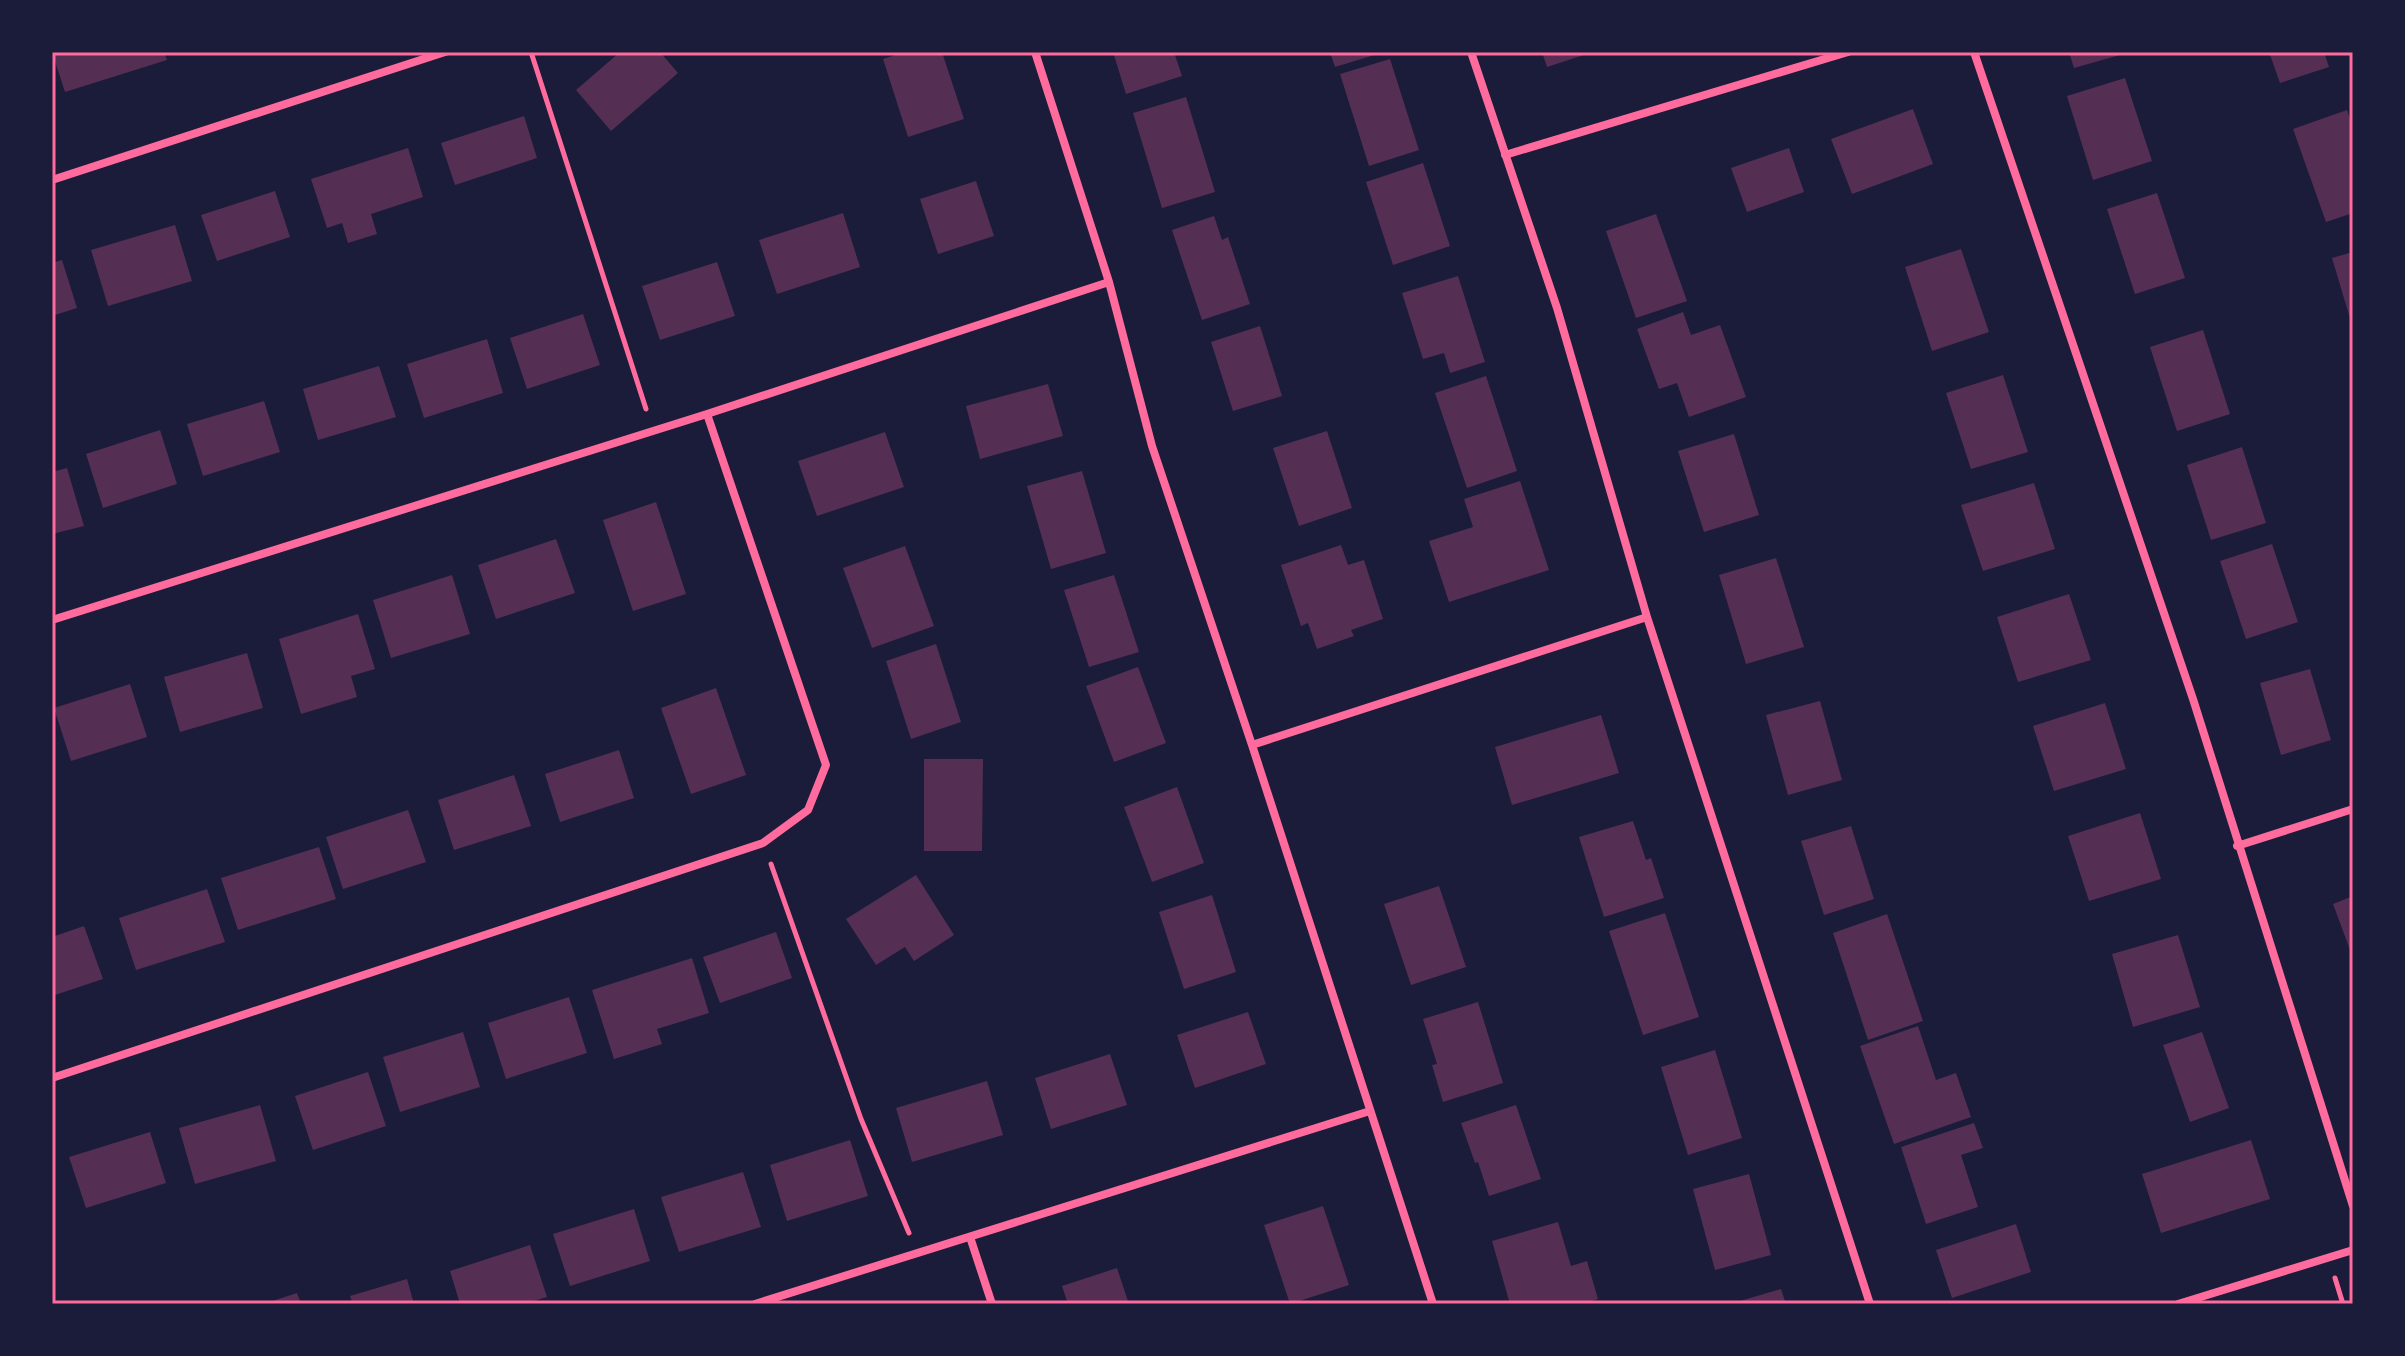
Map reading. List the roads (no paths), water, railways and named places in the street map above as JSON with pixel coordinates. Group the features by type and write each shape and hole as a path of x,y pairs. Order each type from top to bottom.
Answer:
{"street":[{"path":"52,180 445,52"},
{"path":"1035,52 1109,282 1152,446 1433,1304"},
{"path":"1471,52 1557,308 1647,617 1870,1304"},
{"path":"1505,155 1848,52"},
{"path":"1974,52 2188,684 2353,1206"},
{"path":"52,620 707,414 1109,282"},
{"path":"52,1078 763,843 808,810 826,765 707,414"},
{"path":"1252,745 1647,617"},
{"path":"2237,846 2353,809"},
{"path":"755,1304 1370,1111"},
{"path":"970,1237 992,1304"},
{"path":"2178,1304 2353,1250"}]}
